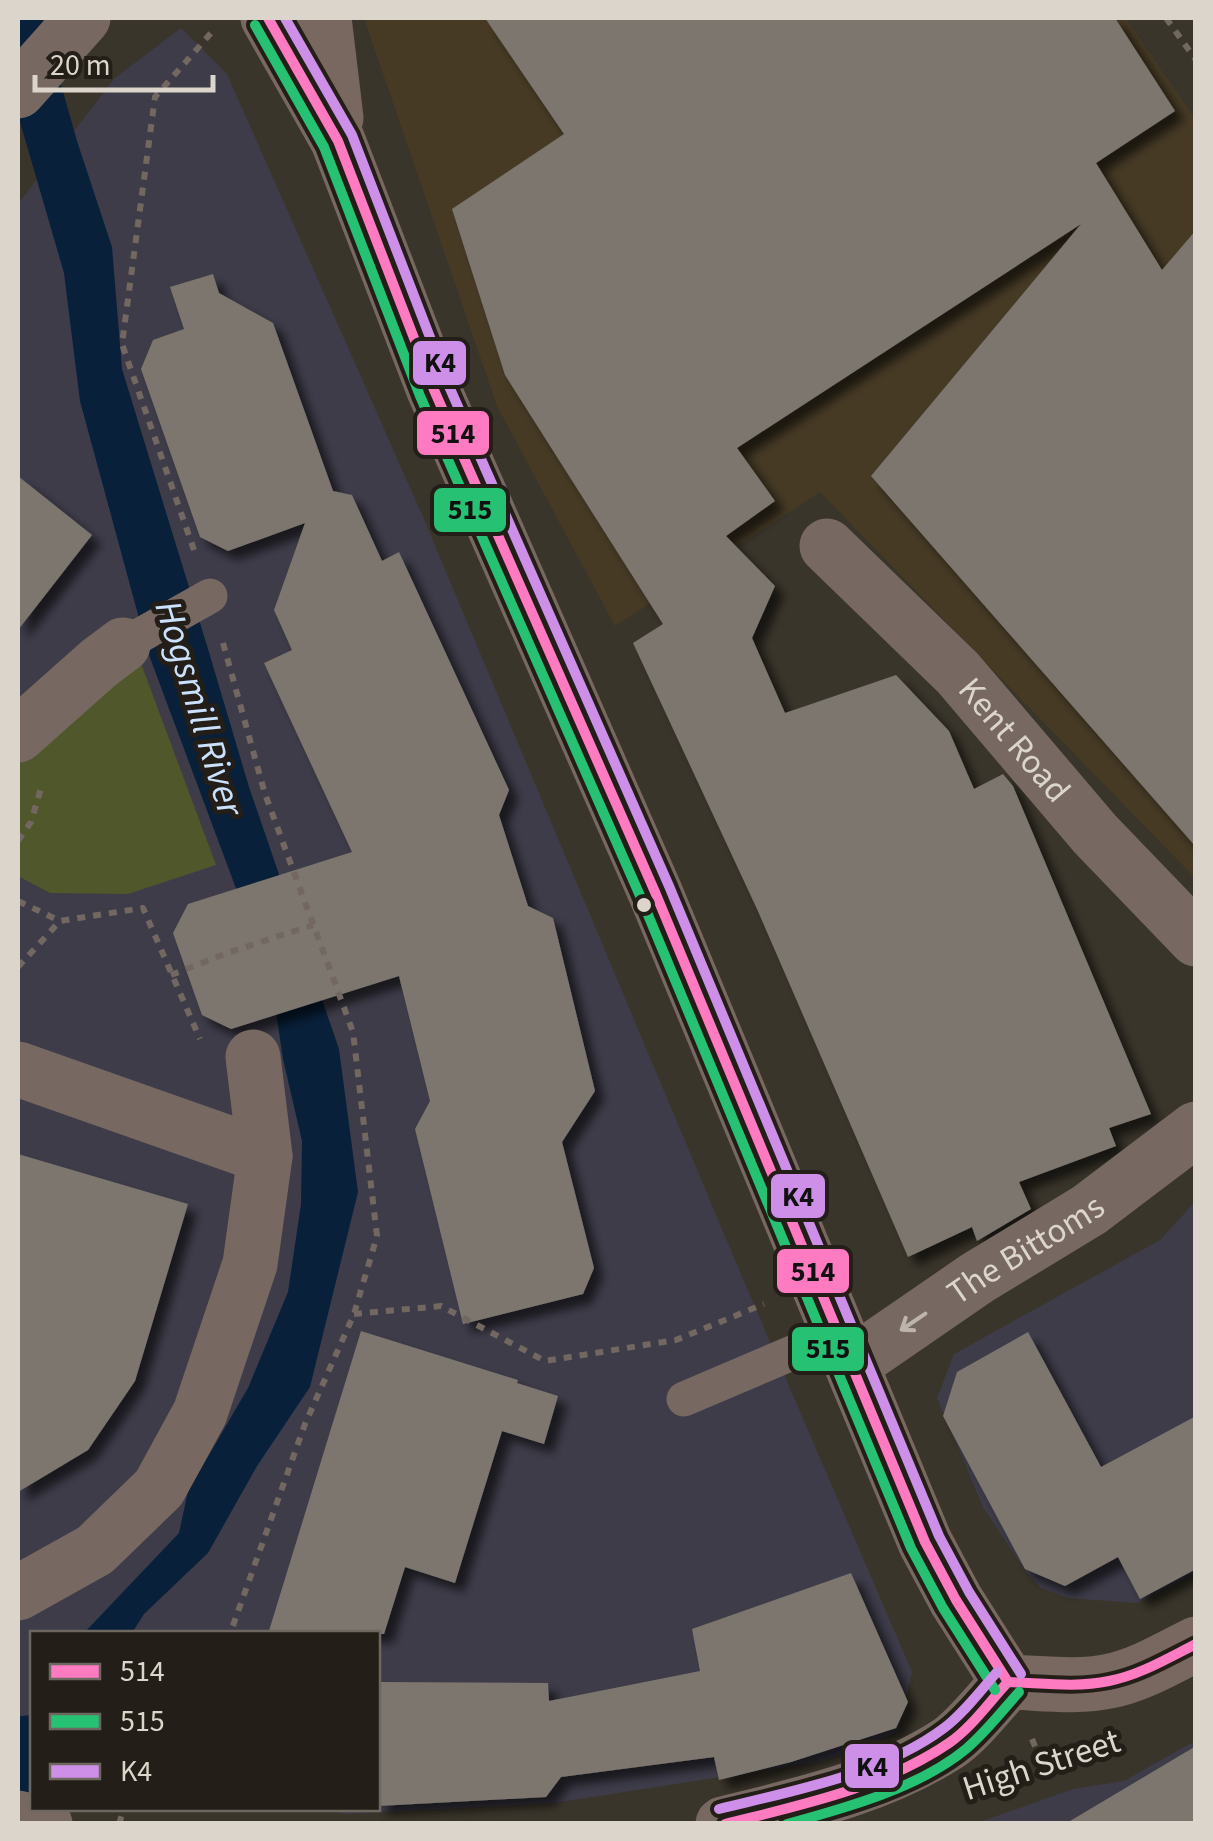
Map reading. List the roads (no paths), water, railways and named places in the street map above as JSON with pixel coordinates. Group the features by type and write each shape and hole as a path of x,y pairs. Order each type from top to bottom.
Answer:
{"main road":[{"path":"268,18 338,141 434,390 655,892 926,1542 956,1600 1008,1682"},
{"path":"324,18 338,141"},
{"name":"High Street","path":"1008,1682 1111,1681 1196,1644"}],"street":[{"path":"18,92 81,20"},
{"name":"Kent Road","path":"827,546 958,674 1095,834 1196,940"},
{"path":"18,734 123,645"},
{"path":"18,1593 95,1550 159,1488 200,1412 250,1264 265,1156 253,1057"},
{"path":"18,1069 265,1156"},
{"name":"The Bittoms","path":"845,1348 977,1278 1089,1210 1196,1129"},
{"name":"High Street","path":"727,1823 861,1786 906,1766 952,1742 1008,1682"},
{"path":"18,1818 46,1824"}],"lane":[{"path":"123,645 205,598"},
{"path":"684,1400 845,1348"}],"water":[{"path":"18,18 42,18 112,247 122,369 249,787 339,1049 358,1192 310,1387 257,1466 208,1553 144,1614 133,1631 86,1631 179,1533 188,1491 248,1388 288,1292 301,1204 302,1141 283,1059 272,985 149,655 80,401 64,273 18,115"}],"waterway":[{"name":"Hogsmill River","path":"18,1792 30,1772"}]}
